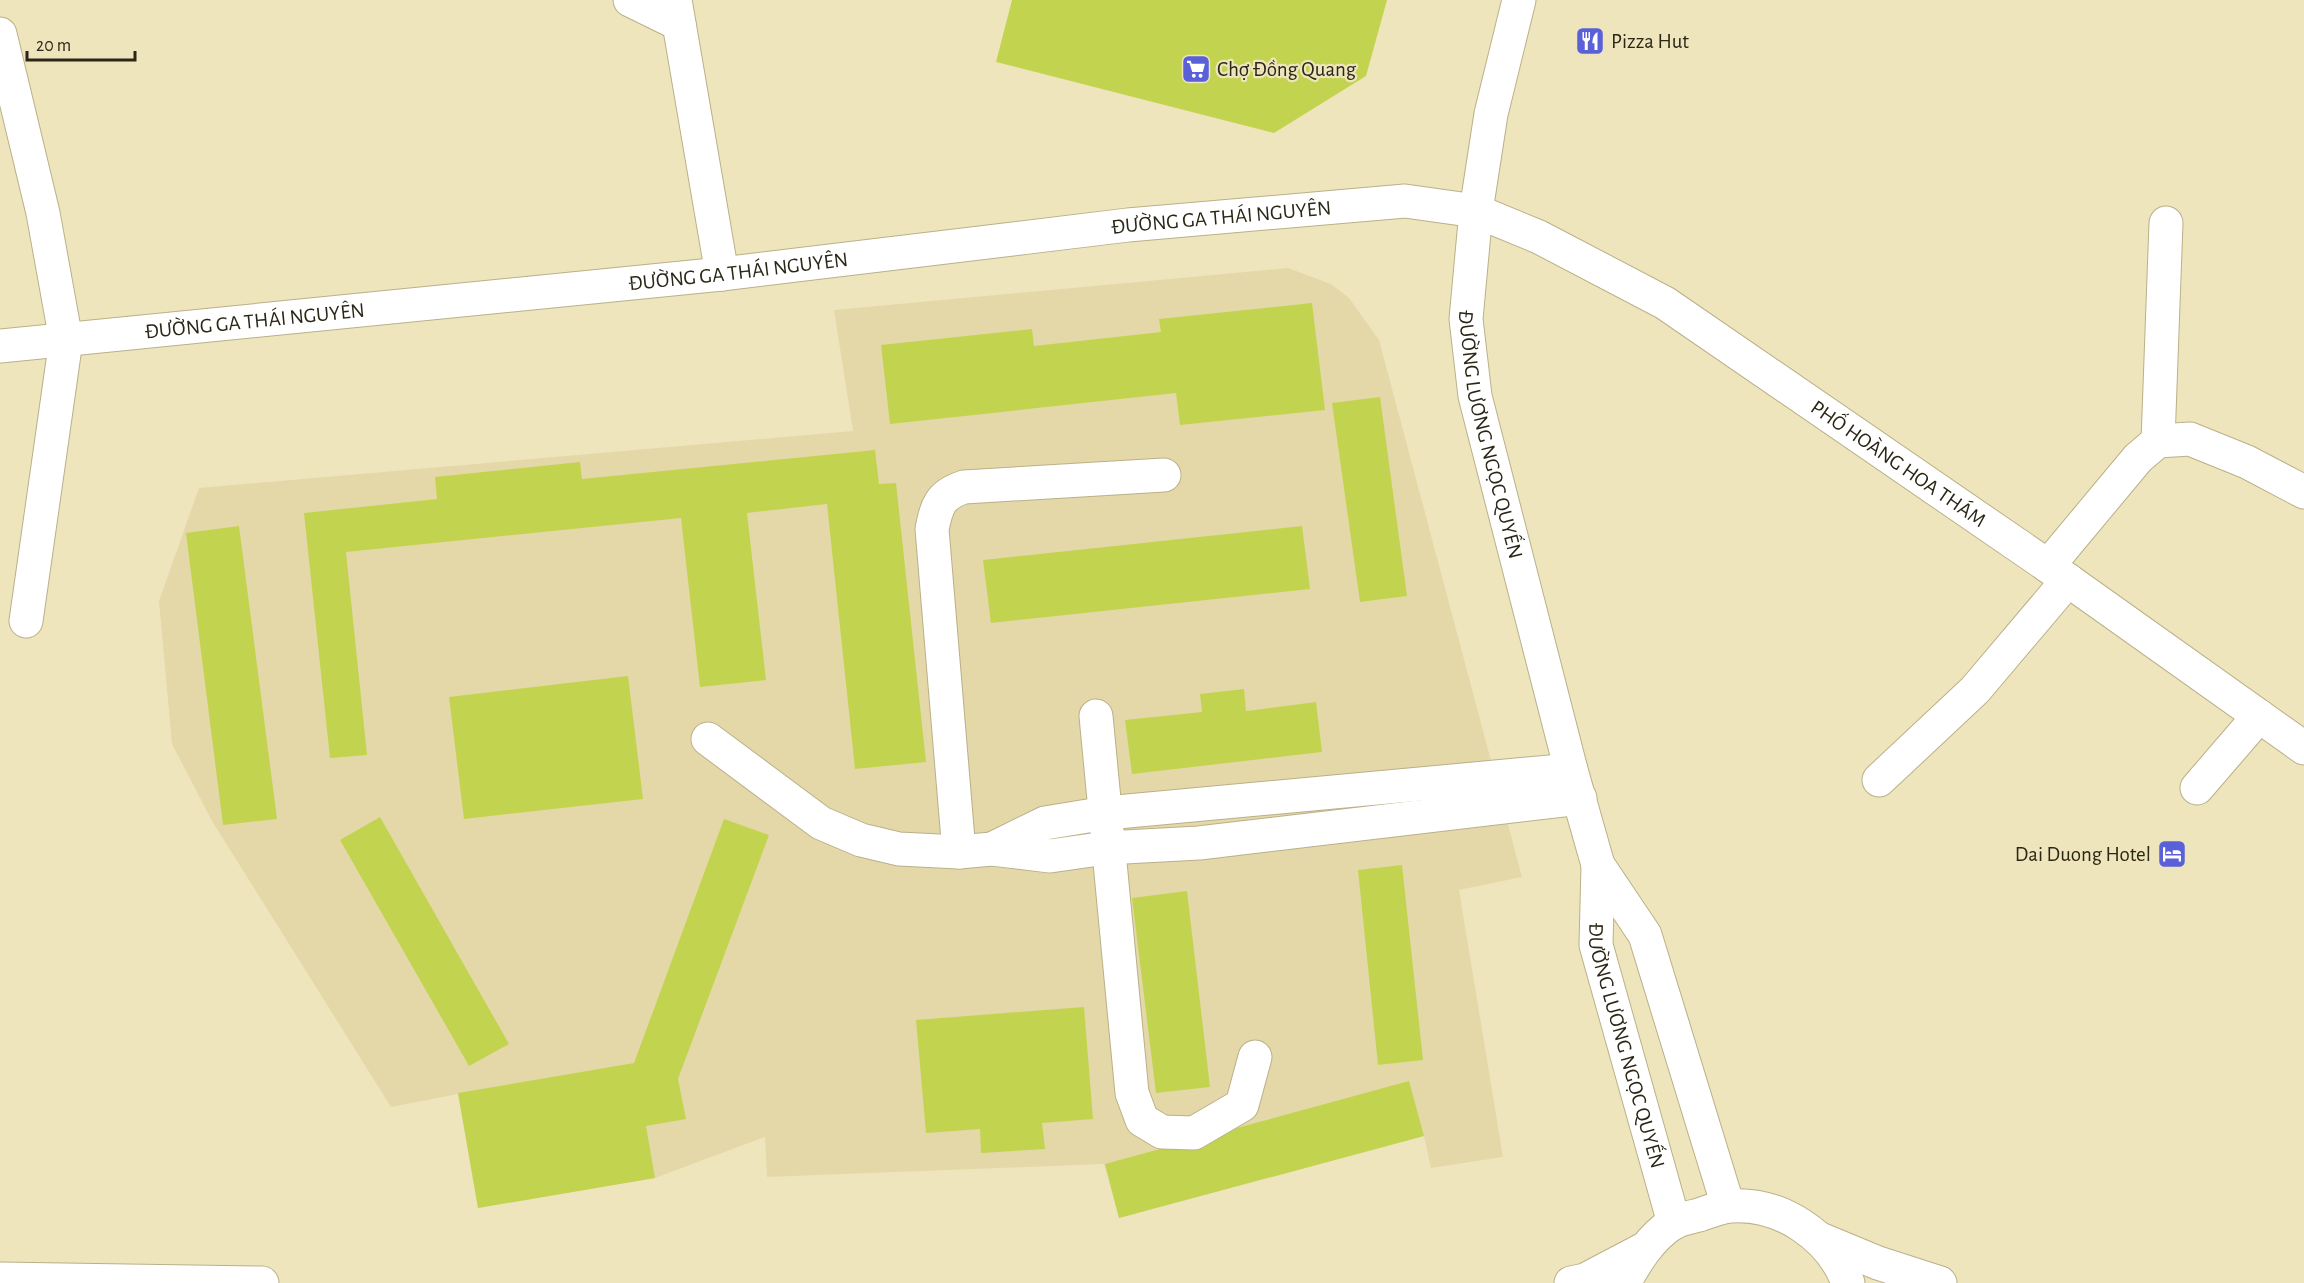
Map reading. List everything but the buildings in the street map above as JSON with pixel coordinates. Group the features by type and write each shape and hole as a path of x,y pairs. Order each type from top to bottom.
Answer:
{"street":[{"path":"630,0 677,12 722,274"},
{"name":"ĐƯỜNG LƯƠNG NGỌC QUYẾN","path":"1519,0 1491,114 1476,211 1466,319 1475,396 1598,865 1596,945 1674,1223"},
{"path":"0,34 43,213 66,340 26,621"},
{"name":"ĐƯỜNG GA THÁI NGUYÊN","path":"0,346 722,274 1128,225 1405,201 1476,211"},
{"name":"PHỐ HOÀNG HOA THÁM","path":"1476,211 1539,237 1665,303 2058,573 2304,748"},
{"path":"2158,441 2166,223"},
{"path":"1879,780 1975,690 2138,458 2158,441 2190,439 2247,462 2304,492"},
{"path":"959,852 932,529 937,508 948,493 964,487 1164,475"},
{"path":"1096,716 1106,813 1106,849 1132,1093 1142,1120 1162,1132 1194,1133 1242,1105 1255,1057"},
{"path":"2198,788 2259,716"},
{"path":"708,739 820,823 861,840 899,849 959,852 992,849 1050,856 1106,849 1199,843 1575,784"},
{"path":"992,849 1045,823 1106,813 1575,784"},
{"name":"ĐƯỜNG LƯƠNG NGỌC QUYẾN","path":"1598,865 1645,935 1728,1206"},
{"path":"1571,1283 1585,1280 1642,1250 1674,1223 1728,1206 1761,1208 1792,1219 1819,1238 1878,1263 1940,1283"},
{"path":"1819,1238 1842,1268 1848,1283"},
{"path":"1624,1283 1642,1250"},
{"path":"0,1279 262,1283"}],"shaded area":[{"path":"1288,268 1331,284 1349,298 1379,340 1522,877 1459,890 1503,1157 1431,1168 1424,1136 1119,1218 1104,1164 767,1177 765,1137 655,1178 478,1208 458,1094 391,1107 212,821 172,744 159,601 199,488 853,431 834,310"}],"place":[{"name":"Pizza Hut","path":"1590,41"},
{"name":"Chợ Đồng Quang","path":"1196,69"},
{"name":"Dai Duong Hotel","path":"2172,854"}]}
